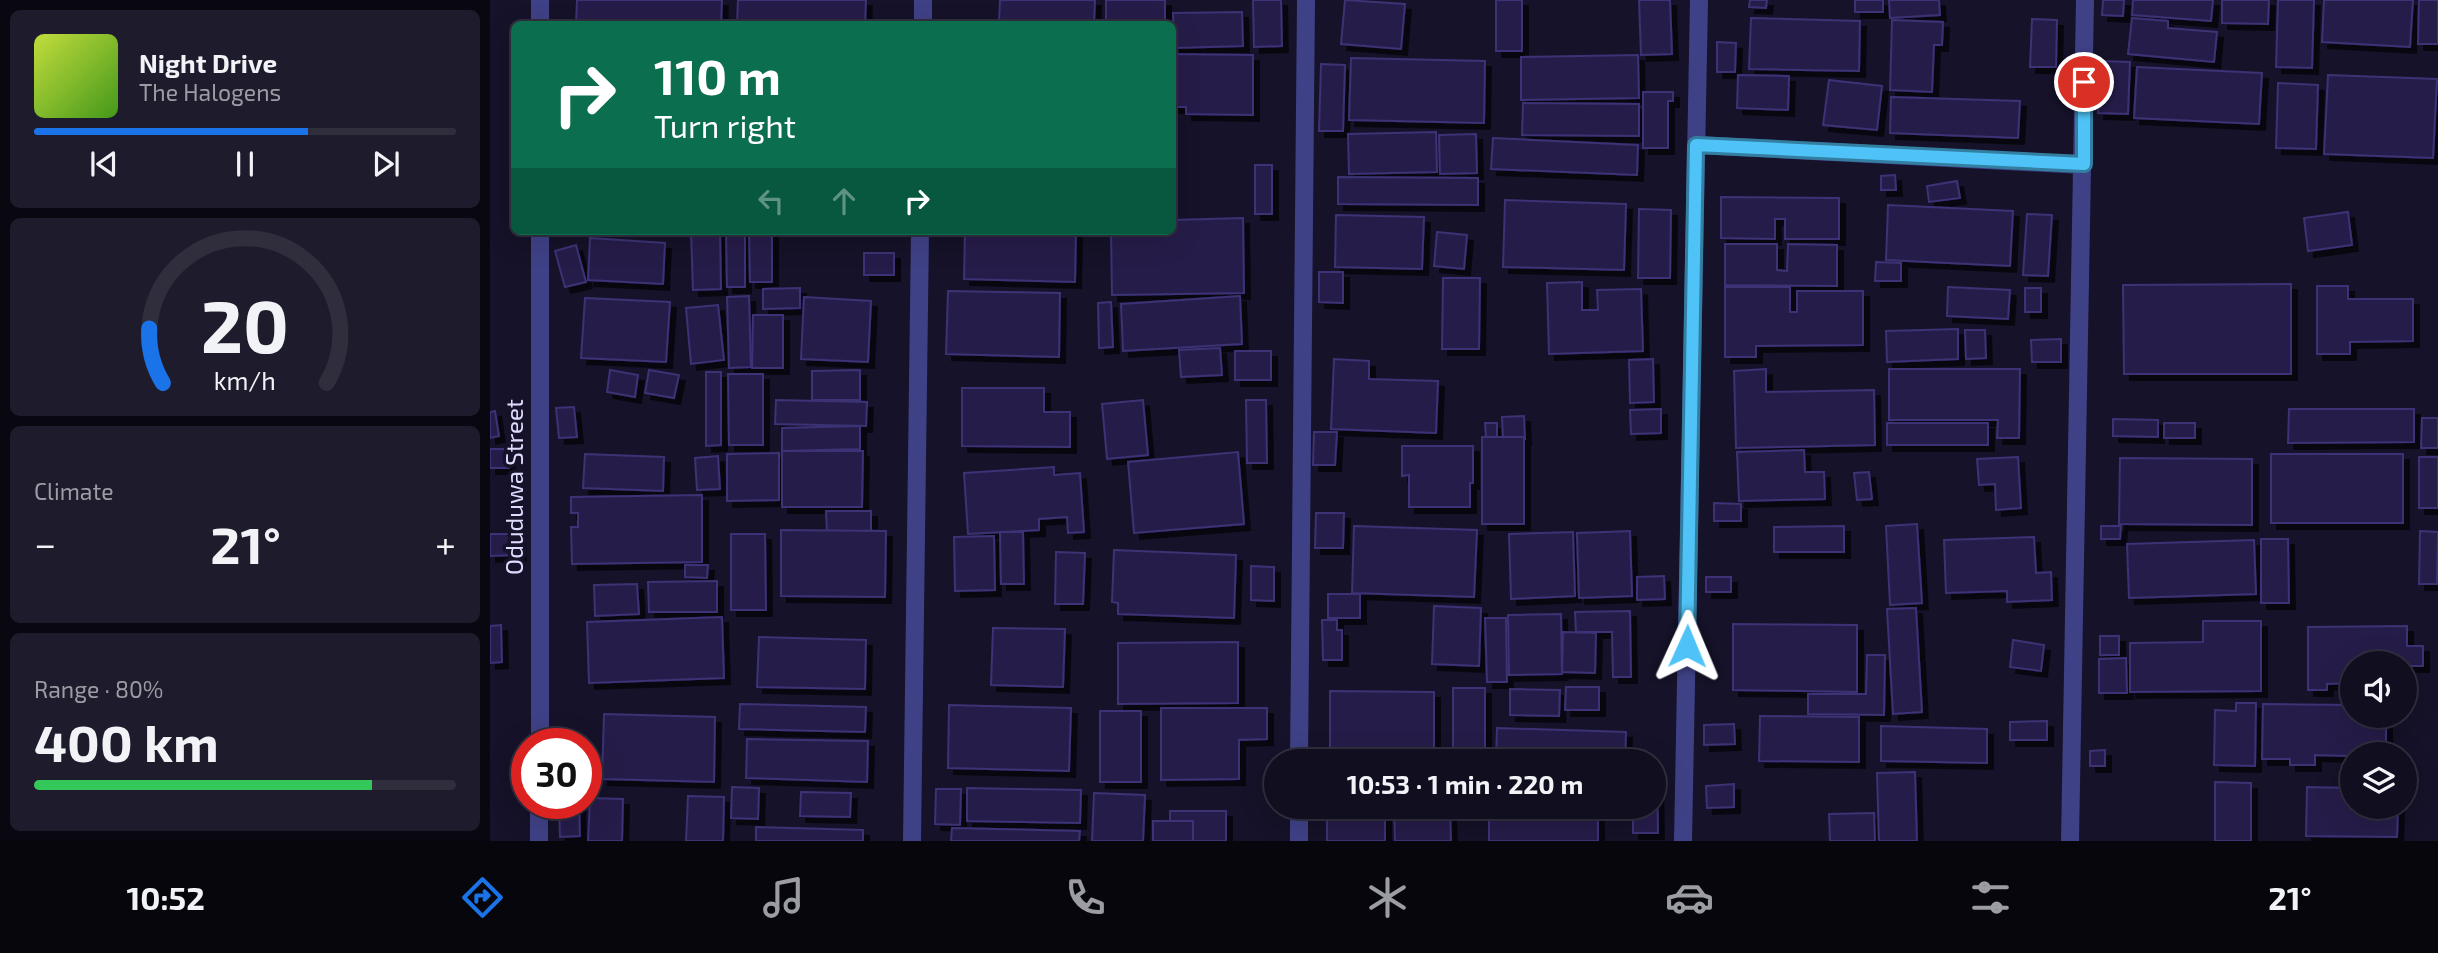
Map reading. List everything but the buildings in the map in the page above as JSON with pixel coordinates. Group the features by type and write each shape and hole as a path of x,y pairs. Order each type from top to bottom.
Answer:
{"street":[{"path":"540,0 540,21"},
{"path":"923,0 923,21"},
{"path":"1299,749 1306,0"},
{"path":"1683,841 1699,0"},
{"path":"2070,841 2085,0"},
{"path":"1696,145 2084,164"},
{"name":"Oduduwa Street","path":"540,235 540,728"},
{"path":"912,841 920,235"},
{"path":"540,819 540,841"},
{"path":"1299,819 1299,841"}],"route":[{"path":"1687,646 1696,145 2084,164 2084,82"}]}
